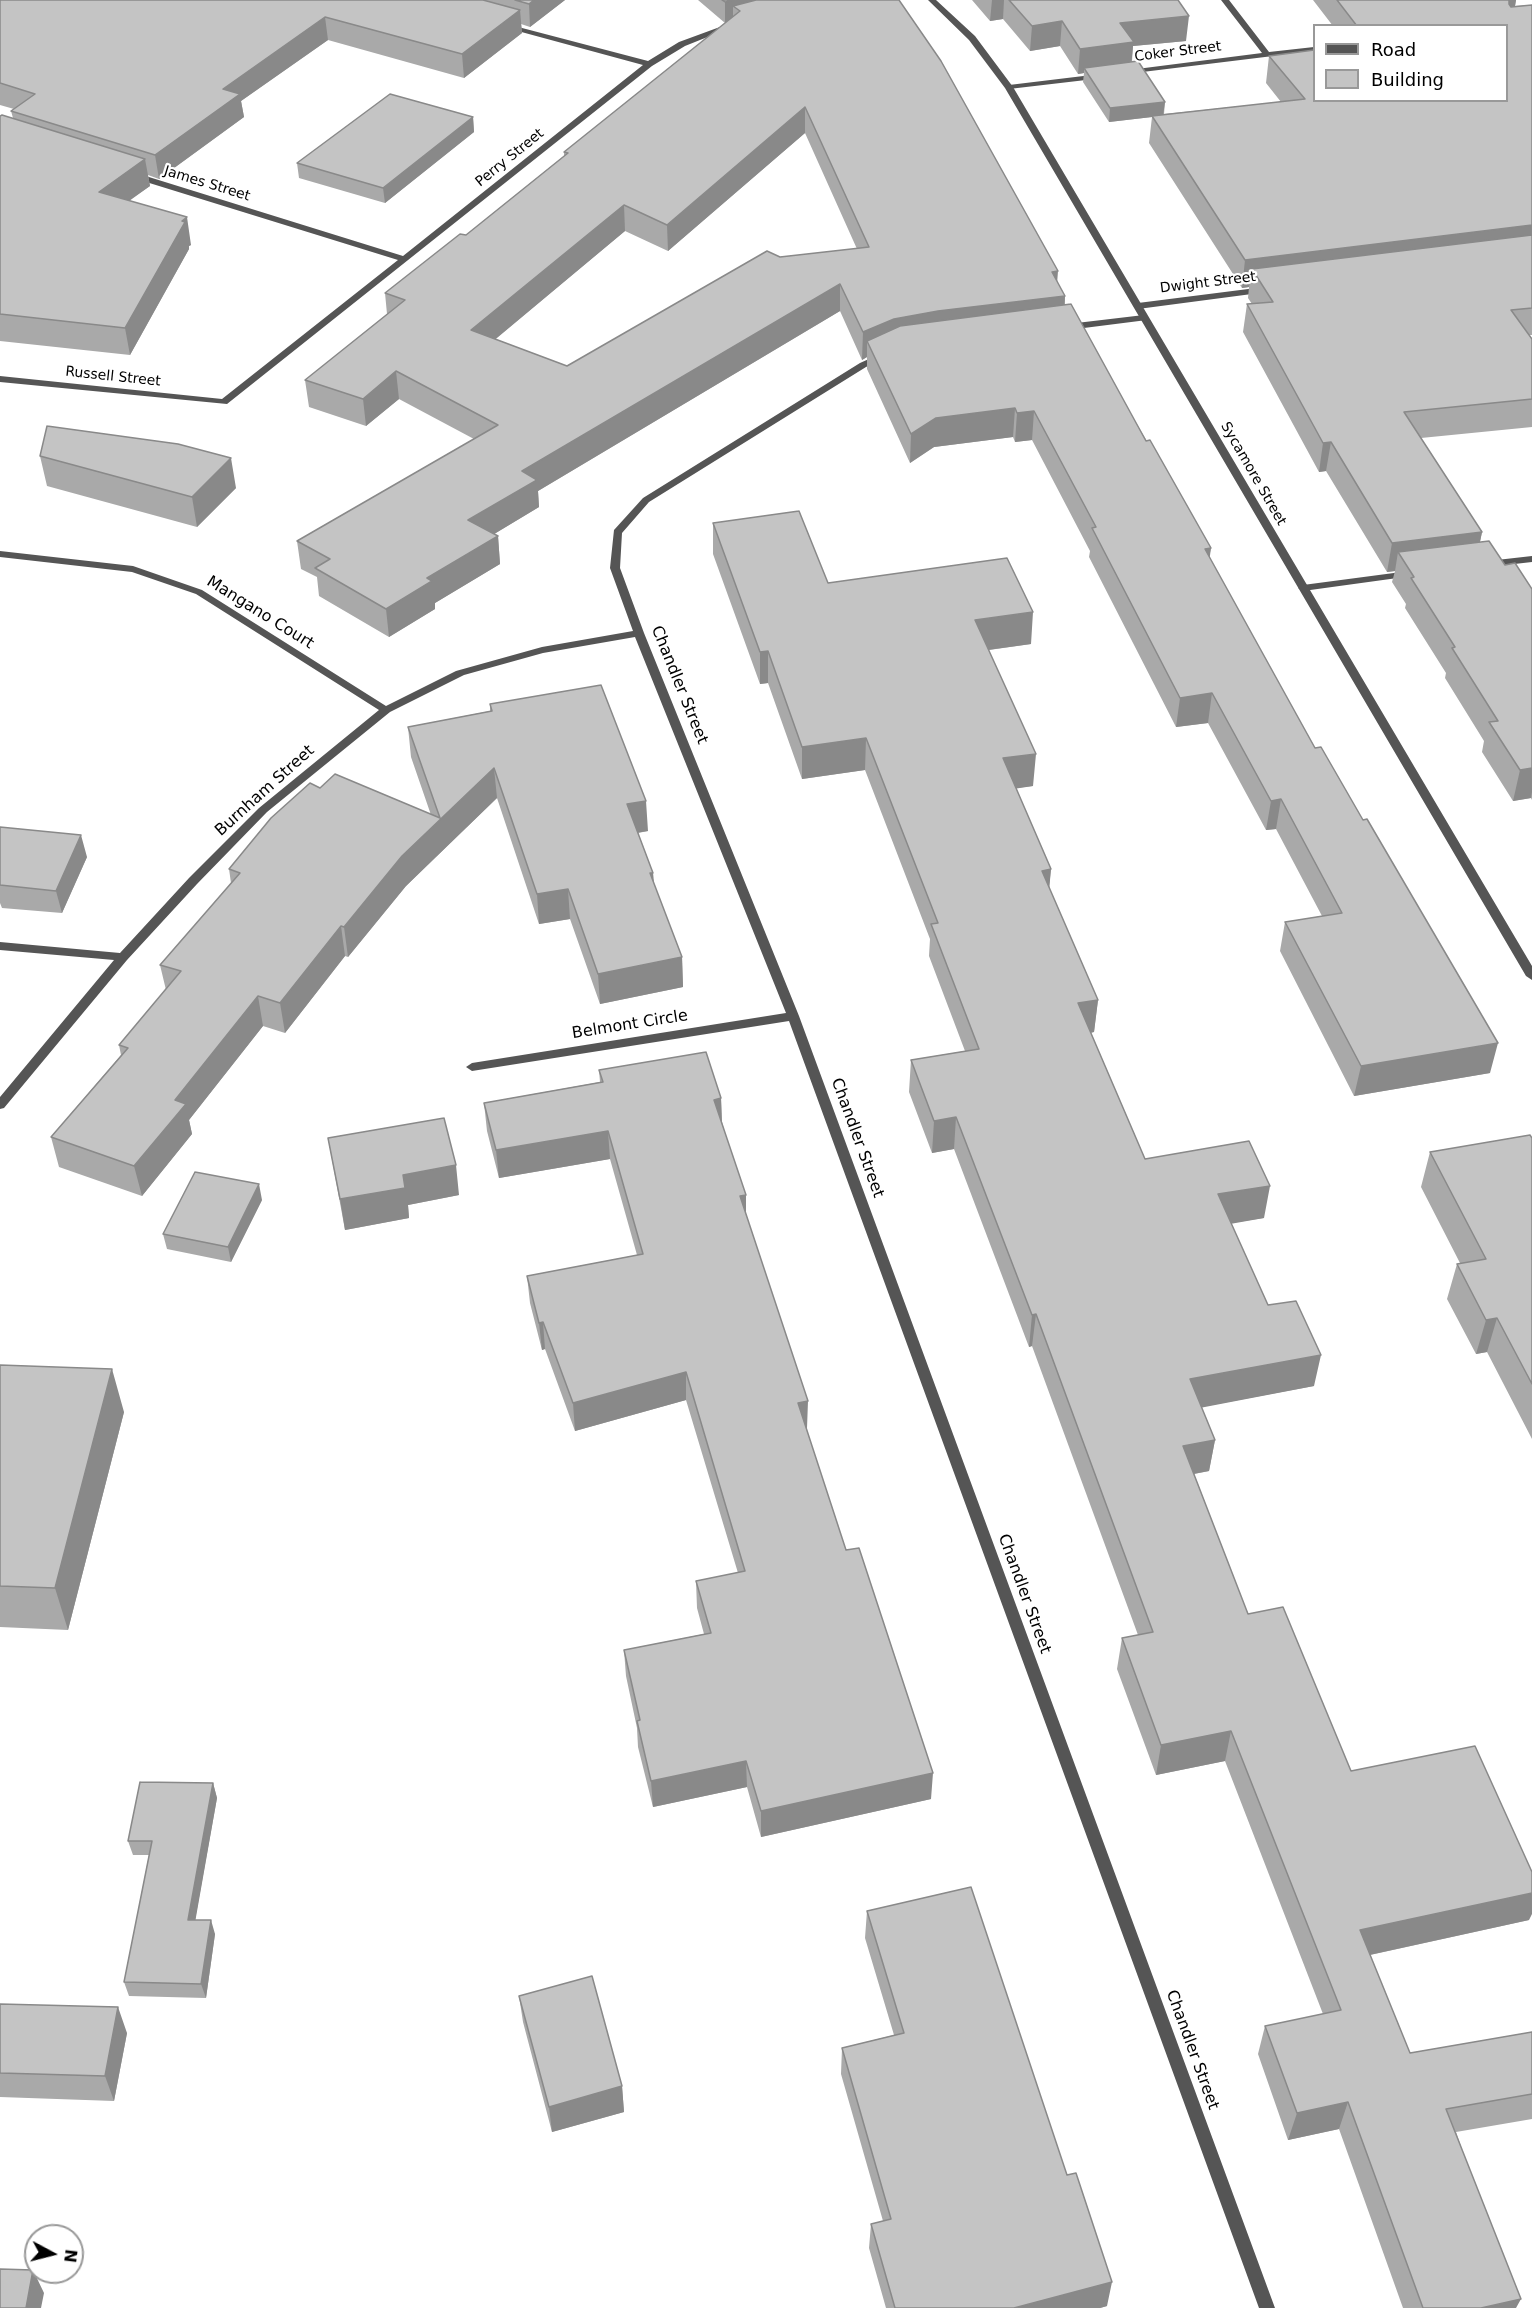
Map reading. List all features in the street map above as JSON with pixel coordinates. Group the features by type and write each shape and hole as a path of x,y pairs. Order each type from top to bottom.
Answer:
{"street":[{"name":"Sycamore Street","path":"932,0 972,38 1009,87 1532,976"},
{"path":"1225,0 1267,54"},
{"path":"496,22 649,64"},
{"name":"Perry Street","path":"224,402 649,64 681,44 740,24"},
{"name":"Coker Street","path":"1115,74 1313,49"},
{"path":"1009,87 1105,75"},
{"name":"James Street","path":"129,174 405,259"},
{"name":"Dwight Street","path":"1138,306 1271,289"},
{"path":"1053,329 1144,318"},
{"name":"Chandler Street","path":"888,354 863,365 646,500 617,532 615,568 793,1017 1267,2308"},
{"name":"Russell Street","path":"0,379 224,402"},
{"name":"Mangano Court","path":"0,554 133,569 199,592 386,710"},
{"path":"1476,566 1532,559"},
{"path":"1303,588 1420,573"},
{"name":"Burnham Street","path":"0,1105 123,957 263,810 386,710 460,673 542,650 639,633"},
{"path":"0,946 123,957"},
{"name":"Belmont Circle","path":"472,1068 793,1017"}],"building":[{"path":"0,0 483,0 520,10 462,54 325,17 223,89 240,94 155,155 11,111 35,94 0,83"},
{"path":"515,0 534,0 529,4"},
{"path":"756,0 899,0 941,61 1058,271 1052,272 1065,296 938,311 894,319 863,332 840,284 522,471 537,480 468,520 498,536 427,578 432,581 386,609 315,568 330,559 297,541 498,425 396,371 363,399 305,380 405,300 385,293 460,234 466,235 568,153 564,152 740,11 733,6","holes":["805,107 869,247 780,257 767,251 567,366 471,330 624,205 667,225"]},
{"path":"1009,0 1178,0 1189,16 1120,23 1134,42 1080,49 1062,21 1032,26"},
{"path":"1337,0 1509,0 1511,7 1532,5 1532,225 1245,260 1152,116 1305,99 1269,56 1313,50 1313,102 1508,102 1508,24 1355,24"},
{"path":"1138,61 1165,102 1110,108 1084,68"},
{"path":"390,94 473,117 383,188 297,163"},
{"path":"0,116 145,159 99,192 187,217 182,221 185,222 125,328 0,314"},
{"path":"1532,235 1532,308 1511,310 1532,339 1532,399 1404,412 1482,532 1392,543 1331,442 1323,443 1247,304 1273,302 1252,269"},
{"path":"1071,304 1146,441 1150,440 1211,548 1205,549 1315,748 1321,747 1363,820 1367,819 1498,1043 1361,1066 1285,922 1342,913 1281,799 1271,801 1212,693 1180,698 1092,528 1096,527 1034,411 1017,413 1015,408 936,418 911,434 867,341 900,326"},
{"path":"47,426 178,444 231,458 192,497 40,456"},
{"path":"799,511 828,583 1007,558 1033,612 975,620 1036,754 1003,758 1051,869 1042,871 1098,1000 1078,1003 1145,1159 1249,1141 1270,1186 1218,1194 1268,1305 1296,1301 1321,1355 1190,1379 1215,1440 1183,1446 1248,1614 1283,1607 1351,1771 1475,1746 1532,1872 1532,1893 1360,1930 1410,2053 1532,2032 1532,2094 1446,2109 1521,2299 1481,2308 1423,2308 1348,2102 1297,2113 1265,2026 1341,2010 1231,1731 1161,1745 1122,1638 1153,1632 1036,1314 1032,1315 956,1117 934,1121 911,1060 979,1049 931,924 938,923 866,738 802,747 768,651 760,652 713,523"},
{"path":"1489,541 1505,565 1515,563 1532,589 1532,768 1520,770 1489,722 1498,721 1452,648 1455,647 1411,578 1414,577 1398,552"},
{"path":"601,685 646,801 627,804 682,957 598,974 568,889 537,894 494,768 402,856 344,927 341,926 280,1003 258,996 175,1100 186,1104 134,1166 51,1137 128,1048 119,1045 181,971 160,965 240,873 229,869 271,818 310,783 320,788 335,774 440,818 408,727 492,711 490,704"},
{"path":"0,827 81,835 56,891 0,885"},
{"path":"706,1052 721,1098 714,1100 746,1195 740,1196 808,1401 798,1403 846,1550 859,1548 933,1773 761,1811 746,1761 651,1781 624,1650 711,1633 696,1581 745,1571 686,1372 573,1403 543,1322 539,1323 527,1276 643,1254 608,1131 496,1150 484,1103 603,1082 599,1070"},
{"path":"444,1118 456,1165 403,1175 405,1188 340,1199 328,1138"},
{"path":"1530,1135 1532,1138 1532,1384 1497,1318 1486,1320 1457,1264 1486,1259 1430,1152"},
{"path":"195,1172 259,1184 228,1247 163,1234"},
{"path":"0,1365 112,1369 55,1588 0,1586"},
{"path":"140,1782 213,1783 188,1920 211,1920 201,1984 124,1982 152,1841 128,1841"},
{"path":"971,1887 1067,2175 1076,2173 1112,2282 1014,2308 895,2308 871,2224 891,2219 842,2048 904,2033 867,1911"},
{"path":"592,1976 622,2086 549,2107 519,1996"},
{"path":"0,2004 118,2007 105,2076 0,2073"},
{"path":"0,2269 24,2270 24,2284 30,2284 26,2308 0,2308"}]}
